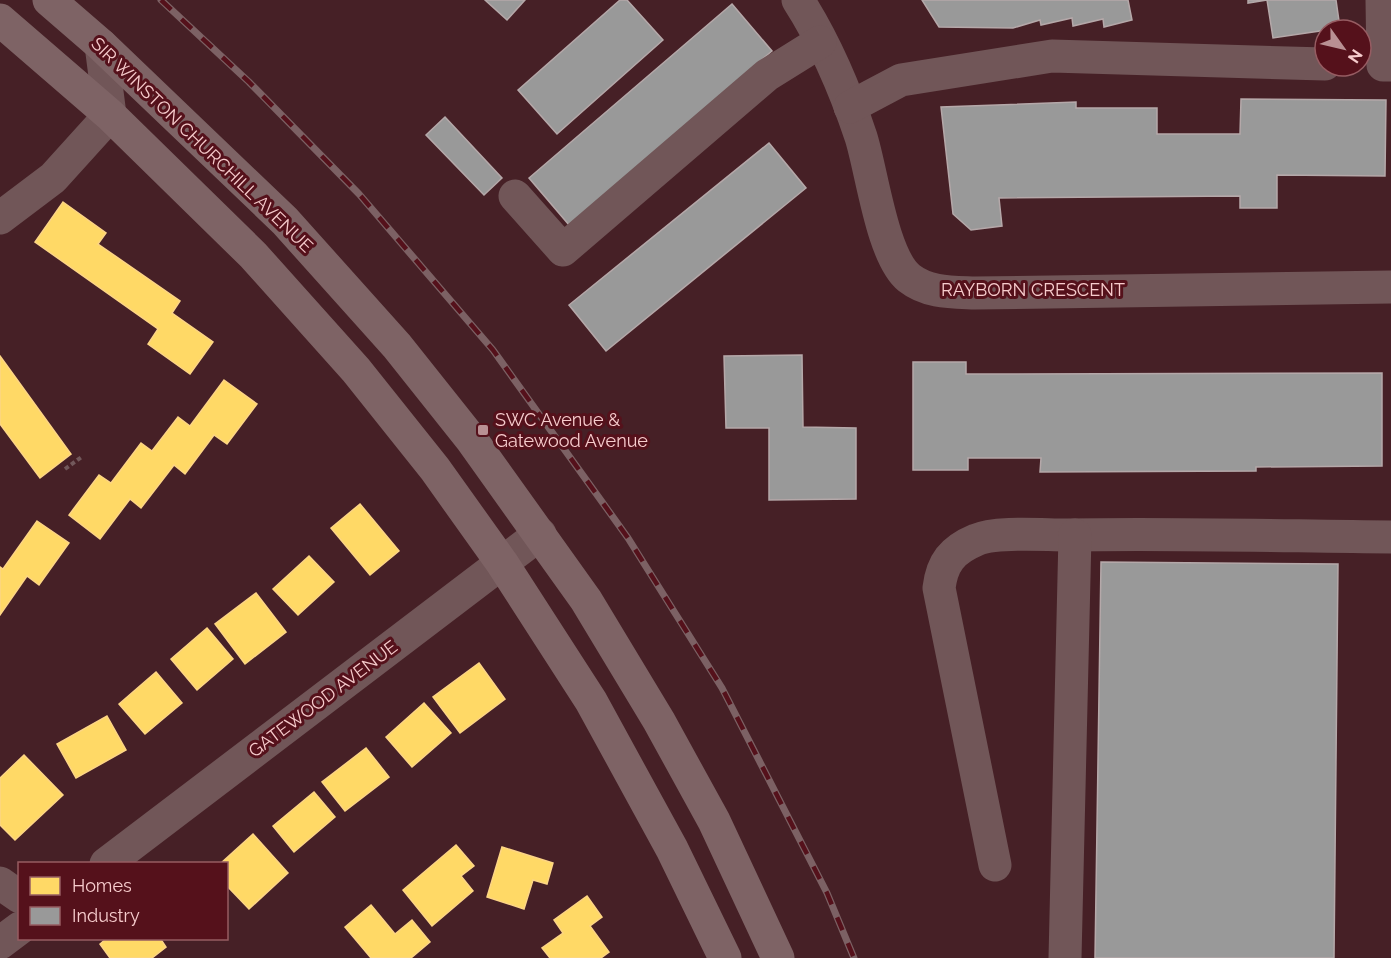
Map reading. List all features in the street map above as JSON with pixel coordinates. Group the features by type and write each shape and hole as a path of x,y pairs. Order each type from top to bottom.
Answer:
{"main road":[{"name":"SIR WINSTON CHURCHILL AVENUE","path":"48,0 101,45 293,229 397,346 471,439 586,600 659,721 714,821 778,958"},
{"path":"0,20 110,115 253,255 356,370 435,469 502,563 591,700 672,849 725,958"}],"street":[{"name":"RAYBORN CRESCENT","path":"798,0 832,61 861,138 884,228 897,265 909,278 936,291 975,293 1391,287"},
{"path":"1378,65 1382,0"},
{"path":"515,196 563,250 767,75 820,42"},
{"path":"0,218 53,178 110,115 101,45"},
{"path":"850,107 901,80 1052,56 1313,64"},
{"name":"GATEWOOD AVENUE","path":"108,862 540,534"},
{"path":"1065,958 1075,535"},
{"path":"995,865 939,588 941,572 952,554 976,540 995,536 1391,537"},
{"path":"0,884 18,896"},
{"path":"0,943 18,930"}],"path":[{"path":"65,469 83,456"}],"building: Homes":[{"path":"63,202 106,233 98,244 180,301 172,313 213,342 190,374 148,344 158,329 35,242"},
{"path":"0,356 71,454 40,478 0,424"},
{"path":"224,380 257,404 227,444 214,435 185,474 174,465 141,508 130,499 100,539 69,515 99,475 111,483 141,443 152,451 178,417 190,426"},
{"path":"360,504 399,551 370,575 331,528"},
{"path":"37,521 69,543 39,585 27,576 0,615 0,567 3,569"},
{"path":"309,556 334,582 298,615 273,589"},
{"path":"256,593 286,632 245,664 215,624"},
{"path":"207,628 233,659 197,690 171,659"},
{"path":"479,663 505,699 460,733 433,697"},
{"path":"156,672 182,703 145,734 119,704"},
{"path":"424,703 451,733 412,767 386,737"},
{"path":"107,716 126,750 76,778 57,744"},
{"path":"366,748 389,777 345,811 322,782"},
{"path":"24,755 63,795 15,840 0,825 0,778"},
{"path":"314,792 335,817 294,852 273,826"},
{"path":"253,834 288,873 249,909 228,887 228,862 222,862"},
{"path":"456,845 474,866 461,876 473,891 432,926 403,890"},
{"path":"502,847 553,863 547,884 533,880 524,909 487,897"},
{"path":"587,896 602,917 590,926 609,952 601,958 550,958 542,948 563,933 554,920"},
{"path":"371,905 395,934 412,920 430,942 411,958 371,958 345,927"},
{"path":"105,940 161,940 166,947 152,958 110,958 100,944"}],"building: Industry":[{"path":"485,0 525,0 507,20"},
{"path":"620,0 627,0 663,40 557,134 518,90"},
{"path":"922,0 1128,0 1132,20 1104,27 1103,19 1073,26 1072,18 1041,25 1040,20 1013,28 939,27"},
{"path":"1248,0 1267,0 1248,3"},
{"path":"1267,0 1336,0 1339,18 1313,18 1313,32 1273,38"},
{"path":"732,4 772,51 569,225 529,178"},
{"path":"1241,99 1386,100 1385,176 1277,175 1277,208 1240,208 1240,196 999,198 1002,226 971,230 953,214 941,107 1076,102 1076,108 1157,108 1157,134 1240,134"},
{"path":"445,117 502,178 484,195 426,135"},
{"path":"769,143 806,188 606,351 569,305"},
{"path":"802,355 803,427 856,428 856,499 769,500 769,428 726,428 724,356"},
{"path":"913,362 966,362 966,374 1382,373 1382,466 1256,467 1256,471 1040,472 1041,458 968,458 968,470 913,470"},
{"path":"1101,562 1338,564 1334,958 1095,958"}],"railway":[{"path":"161,0 249,82 359,194 493,350 628,538 722,688 827,893 854,958"}],"place":[{"name":"SWC Avenue & Gatewood Avenue","path":"483,430"}]}
